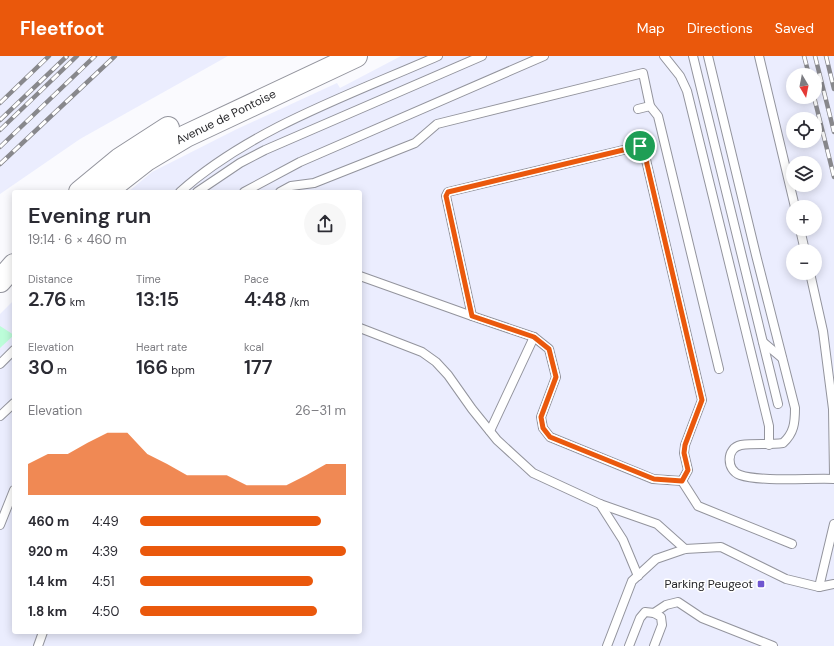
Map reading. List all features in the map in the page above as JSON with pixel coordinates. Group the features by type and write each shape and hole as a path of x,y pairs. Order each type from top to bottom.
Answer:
{"main road":[{"name":"Avenue de Pontoise","path":"82,190 120,159 165,130 321,56"},
{"name":"Avenue de Pontoise","path":"108,190 146,160 186,136 356,56"},
{"path":"0,281 12,267"},
{"path":"0,281 12,272"}],"lane":[{"path":"183,190 209,169 257,138 283,124 438,56"},
{"path":"200,190 240,163 265,150 482,56"},
{"path":"248,190 300,162 544,56"},
{"path":"664,56 680,76 686,91 769,426 769,445"},
{"path":"693,56 778,404"},
{"path":"708,56 795,408 795,423 791,436 784,443 769,445 740,445 733,449 729,464 733,471 739,475 760,478 834,479"},
{"path":"759,56 793,200"},
{"path":"283,190 290,186 314,183 416,143 437,124 643,73 650,106 658,116 719,369"},
{"path":"638,109 650,106"},
{"path":"472,316 446,196 448,192 640,146 643,147 702,400 685,445 684,453 688,470 682,481"},
{"path":"362,277 534,337 549,349 556,377 541,417 543,428 550,437 654,479 682,481"},
{"path":"812,280 823,331 833,409 834,475"},
{"path":"362,329 422,352 436,362 448,375 490,431 533,473 600,504 657,524 685,549"},
{"path":"490,431 534,337"},
{"path":"763,342 783,359"},
{"path":"0,364 12,352"},
{"path":"0,416 12,405"},
{"path":"682,481 698,506 792,544"},
{"path":"0,525 12,495"},
{"path":"600,504 624,540 638,576"},
{"path":"819,587 834,524"},
{"path":"607,646 632,581 656,559 685,549 721,547 786,579 819,587 834,584"},
{"path":"654,613 666,605 678,602 702,618 774,646"},
{"path":"630,646 640,618 646,612 654,613 660,617 662,625 654,646"},
{"path":"38,646 42,634"}],"shaded area":[{"path":"0,56 228,56 80,139 0,194"},
{"path":"401,56 834,56 834,646 0,646 0,314 12,302 12,634 362,634 362,190 130,190 152,172 237,129 337,83 340,88"}],"green space":[{"path":"0,326 12,334 12,337 0,348"}],"railway":[{"path":"0,103 49,56"},
{"path":"0,120 67,56"},
{"path":"0,130 77,56"},
{"path":"0,147 95,56"},
{"path":"0,164 115,56"},
{"path":"804,56 807,68"},
{"path":"815,56 834,132"},
{"path":"826,56 834,89"},
{"path":"816,104 834,177"}],"place":[{"name":"Parking Peugeot","path":"761,584"}],"route":[{"path":"640,146 643,147 702,400 685,445 684,453 688,470 682,481 654,479 550,437 543,428 541,417 556,377 549,349 534,337 472,316 446,196 448,192 640,146"}]}
